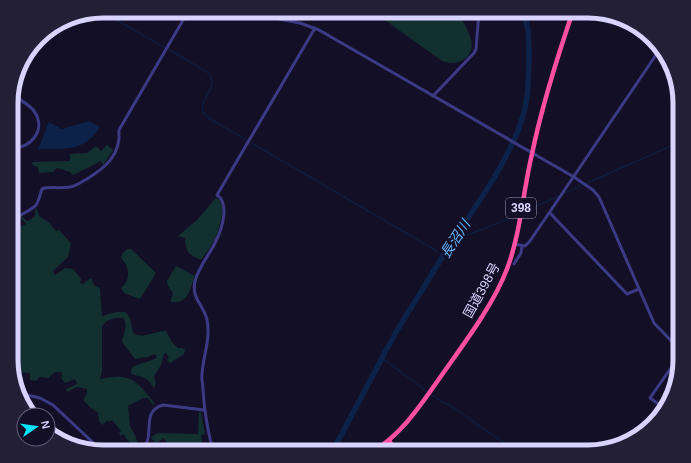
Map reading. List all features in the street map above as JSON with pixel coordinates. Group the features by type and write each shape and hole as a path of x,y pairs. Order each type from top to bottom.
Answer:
{"highway":[{"name":"国道398号","path":"382,445 389,440 406,422 432,389 493,298 508,268 532,153 552,74 571,18"},
{"path":"389,440 392,445"}],"street":[{"path":"18,216 37,203 42,189 75,186 98,172 109,162 120,138 119,130 184,18"},
{"path":"274,18 296,22 315,28 574,177 593,190 601,201 654,323 673,343"},
{"path":"294,18 296,22"},
{"path":"433,96 474,53 476,49 478,18"},
{"path":"211,445 204,410 202,373 207,348 208,326 207,318 195,295 194,288 198,273 216,241 221,226 224,207 222,200 217,195 315,28"},
{"path":"514,244 522,246 527,244 550,213 657,54"},
{"path":"18,98 31,107 35,112 38,123 37,132 31,142 18,147"},
{"path":"550,213 627,294 639,289"},
{"path":"514,264 521,253 522,246"},
{"path":"660,405 650,398 673,365"},
{"path":"26,395 40,398 53,405 95,444"},
{"path":"146,445 148,440 149,421 155,408 163,405 204,410"}],"green space":[{"path":"382,18 462,18 470,35 472,47 470,53 466,58 457,62 448,63 442,61"},
{"path":"107,145 113,150 103,165 101,161 73,175 70,172 57,168 53,172 39,173 38,167 32,164 33,162 70,161 70,154 87,153 96,146 101,151"},
{"path":"216,198 220,201 222,217 215,239 201,260 188,252 185,238 178,236 197,220"},
{"path":"35,208 37,209 39,216 49,223 56,231 59,230 71,243 68,257 53,271 55,275 65,268 73,269 81,279 80,283 83,284 91,278 94,285 100,288 102,316 116,312 125,312 130,317 134,333 137,335 140,336 166,331 172,342 178,348 185,349 184,354 170,363 167,360 169,357 166,353 164,354 161,365 154,376 156,384 154,388 145,378 131,374 132,367 157,358 155,354 148,357 135,359 122,342 126,326 123,318 117,318 105,322 102,327 102,372 100,379 117,377 128,378 141,387 155,404 153,405 148,398 143,398 128,406 130,426 138,445 131,445 123,434 121,436 119,433 121,431 112,420 109,422 108,420 102,425 99,421 98,413 84,401 87,394 87,389 77,387 67,392 66,389 77,384 75,379 65,383 61,378 61,372 55,372 48,378 40,377 36,381 30,380 30,373 19,372 18,226 26,224 20,217 21,216 27,221 35,216"},
{"path":"127,249 131,249 156,273 140,299 124,293 121,288 128,277 128,269 121,258 122,254"},
{"path":"176,266 195,276 185,299 170,302 173,293 168,286 167,281"},
{"path":"199,412 201,412 205,434 201,435 202,445 168,445 164,438 155,444 151,437 158,433 198,434"}],"water":[{"path":"89,121 100,127 94,135 80,145 65,148 38,149 49,122 61,129"},
{"path":"468,216 470,217 460,232 465,236 451,246 448,244"}],"waterway":[{"path":"113,18 165,48"},
{"name":"長沼川","path":"466,221 500,167 521,122 525,108 528,81 529,43 524,18"},
{"path":"168,49 207,72 211,78 212,83 204,100 203,106 203,111 207,117 437,251"},
{"path":"585,184 673,145"},
{"path":"563,194 582,185"},
{"path":"523,212 559,196"},
{"path":"464,236 519,214"},
{"name":"長沼川","path":"336,445 396,332 453,240"},
{"path":"382,358 428,392"},
{"path":"431,394 507,445"}]}
